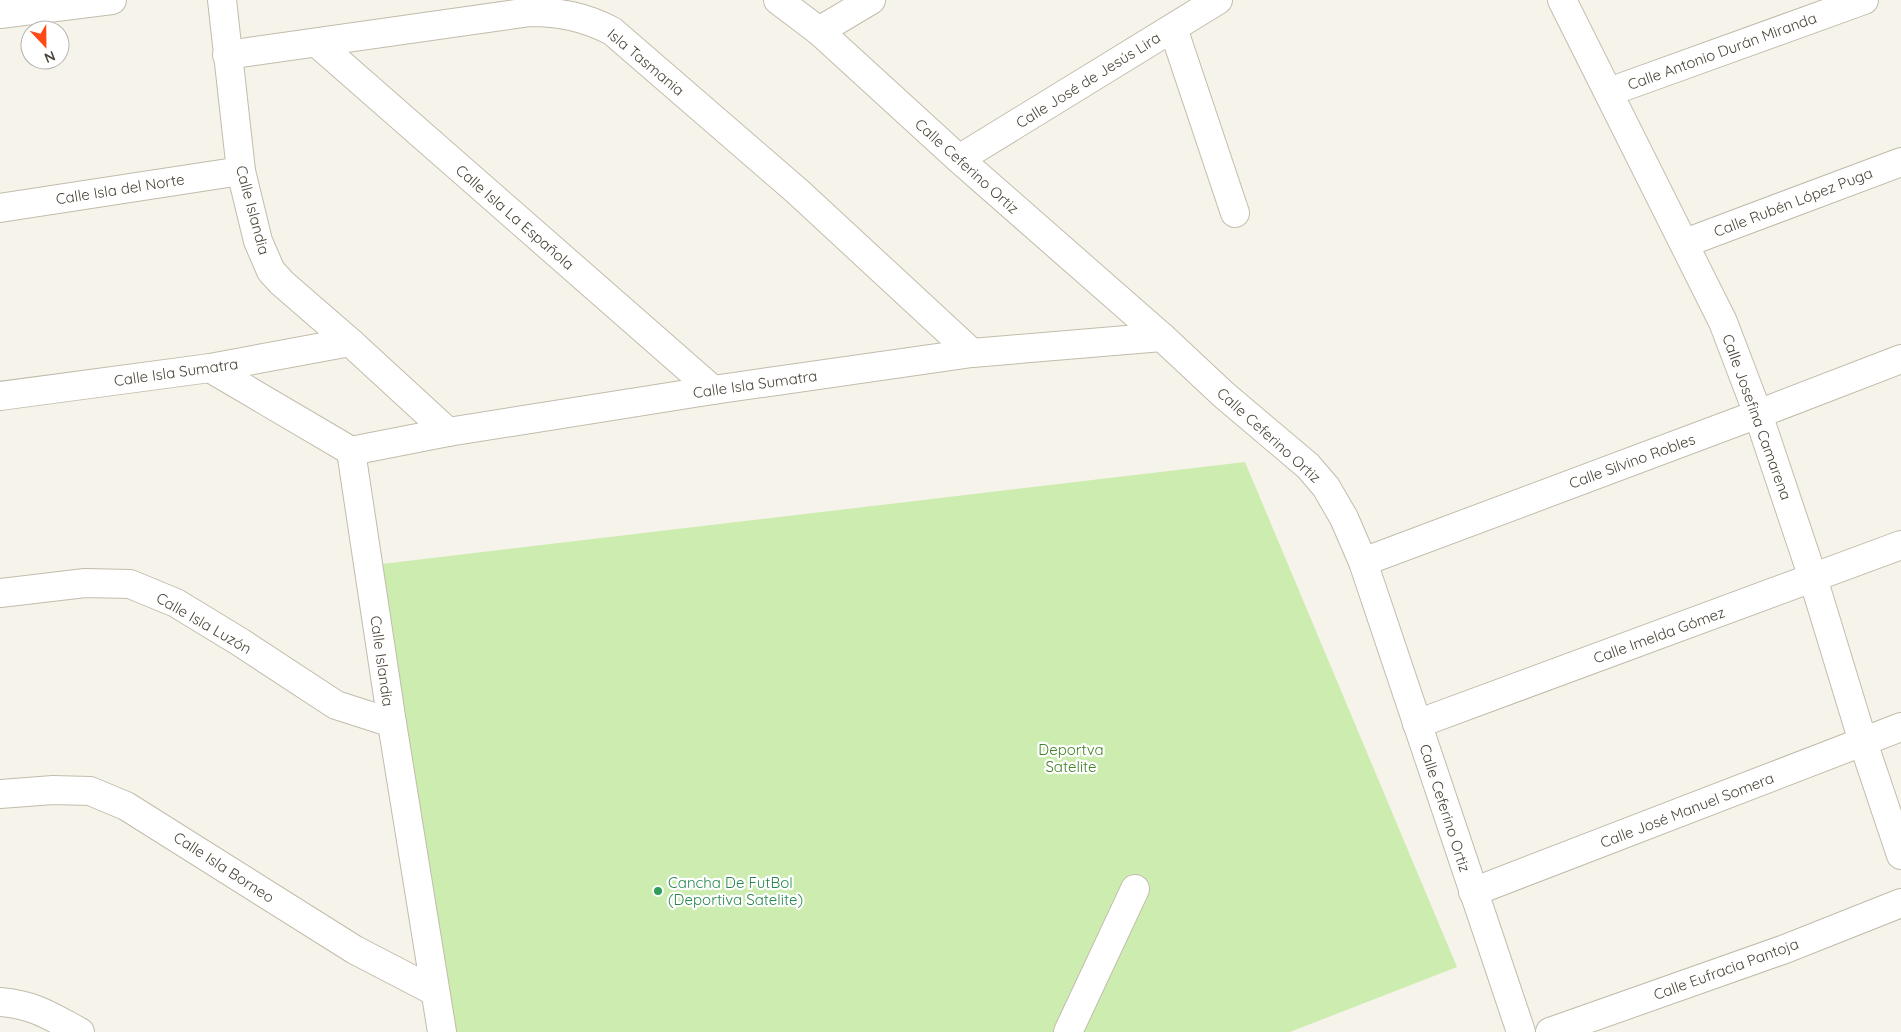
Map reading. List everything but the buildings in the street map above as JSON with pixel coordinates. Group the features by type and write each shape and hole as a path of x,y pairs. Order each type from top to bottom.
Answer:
{"street":[{"path":"0,14 112,0"},
{"name":"Calle Islandia","path":"222,0 241,171 258,241 271,271 448,432"},
{"name":"Calle Ceferino Ortiz","path":"778,0 819,31 959,159 1162,337 1224,395 1308,466 1326,487 1344,518 1363,562 1521,1032"},
{"path":"819,31 872,0"},
{"name":"Calle José de Jesús Lira","path":"959,159 1218,0"},
{"name":"Calle Josefina Camarena","path":"1562,0 1724,322 1758,414 1813,578 1863,742 1901,855"},
{"name":"Calle Antonio Durán Miranda","path":"1609,92 1864,0"},
{"name":"Isla Tasmania","path":"227,56 530,12 555,12 595,22 612,31 797,190 972,354"},
{"path":"1173,28 1235,213"},
{"name":"Calle Isla La Española","path":"317,43 713,390"},
{"name":"Calle Rubén López Puga","path":"1684,243 1901,162"},
{"name":"Calle Isla del Norte","path":"0,208 241,171"},
{"name":"Calle Isla Sumatra","path":"351,451 448,432 713,390 972,354 1162,337"},
{"name":"Calle Isla Sumatra","path":"0,396 210,368 350,342"},
{"name":"Calle Silvino Robles","path":"1363,562 1901,359"},
{"path":"210,368 351,451"},
{"name":"Calle Islandia","path":"351,451 392,723 442,1032"},
{"name":"Calle Imelda Gómez","path":"1417,724 1901,545"},
{"name":"Calle Isla Luzón","path":"0,593 85,583 130,584 176,603 240,642 336,705 392,723"},
{"name":"Calle José Manuel Somera","path":"1473,892 1901,727"},
{"name":"Calle Isla Borneo","path":"0,794 52,790 90,791 126,806 355,950 434,991"},
{"path":"1068,1032 1135,889"},
{"name":"Calle Eufracia Pantoja","path":"1550,1032 1785,949 1901,903"},
{"path":"0,1002 35,1008 80,1032"}],"green space":[{"name":"Deportva Satelite","path":"1245,462 1457,967 1290,1032 448,1032 382,564"}],"place":[{"name":"Cancha De FutBol (Deportiva Satelite)","path":"658,891"}]}
